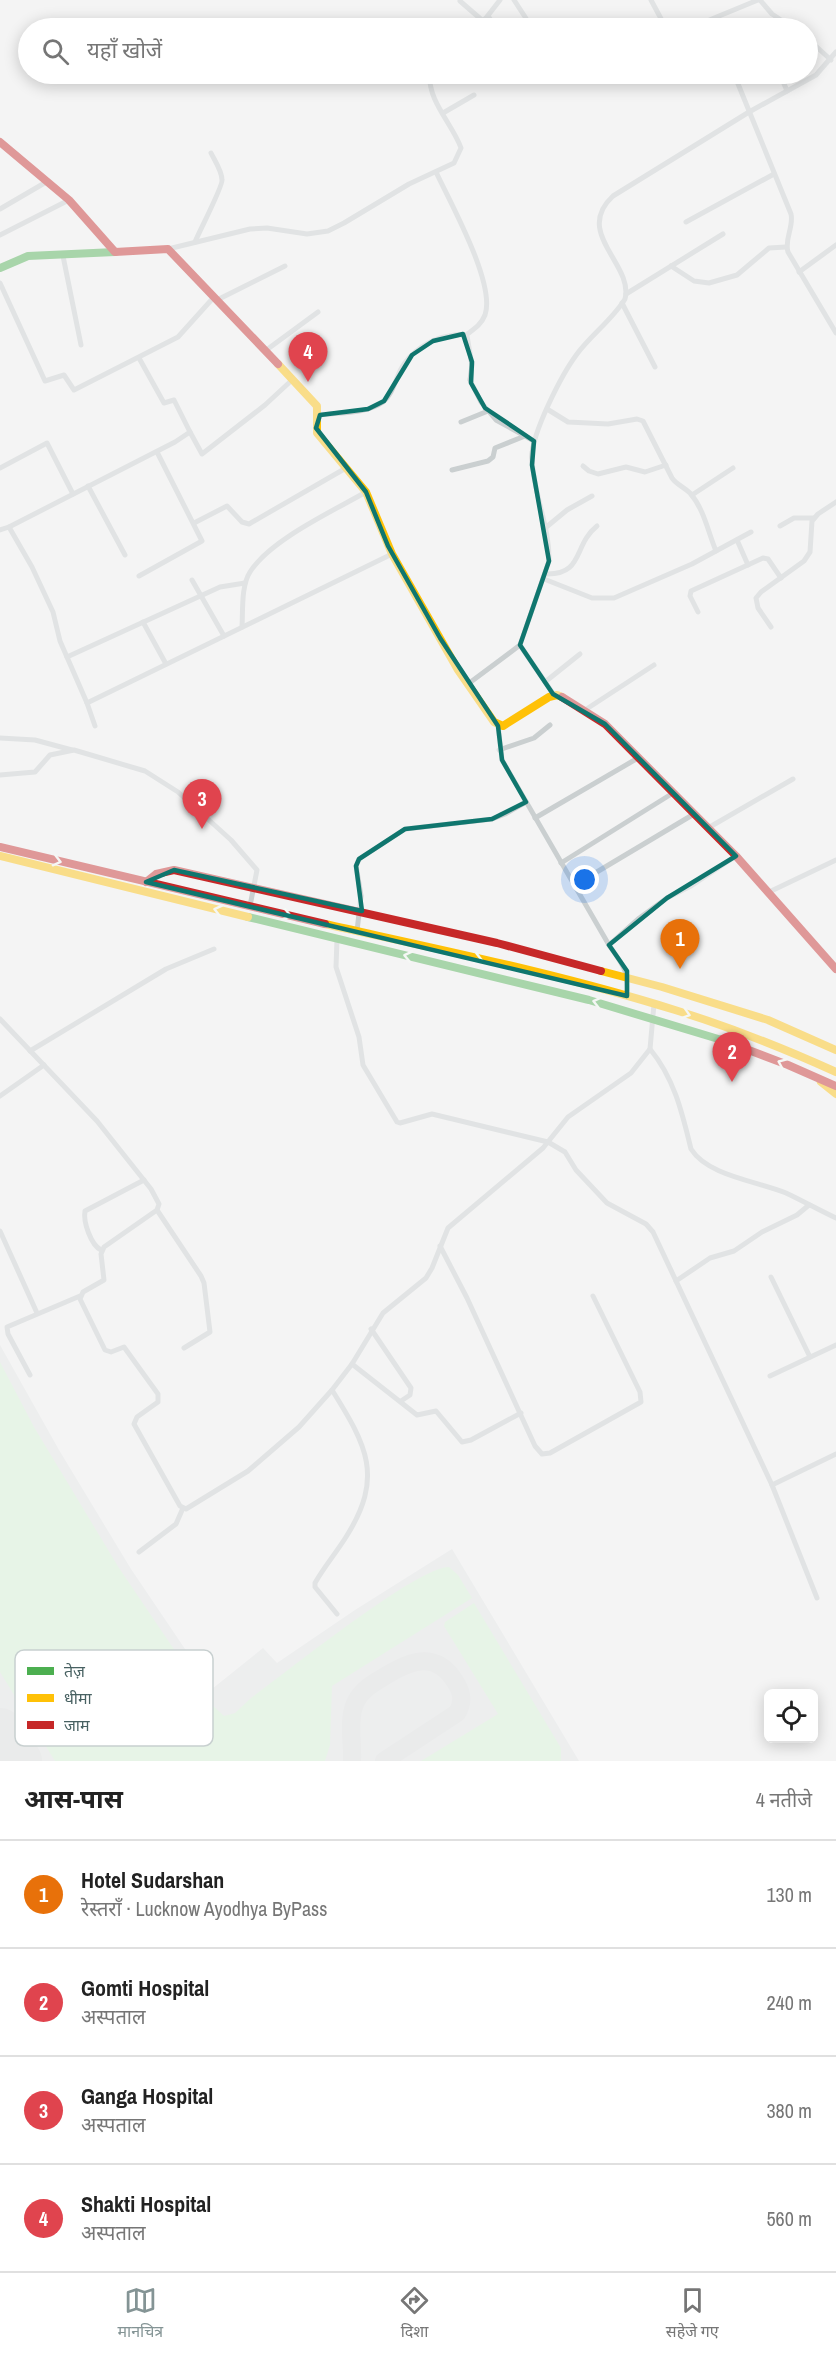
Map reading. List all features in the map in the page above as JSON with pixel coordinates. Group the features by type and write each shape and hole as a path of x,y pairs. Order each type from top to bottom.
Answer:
{"main road":[{"path":"0,142 69,200 115,252"},
{"path":"0,268 21,257 168,249 317,406 320,415 316,428 317,434 366,492 392,554 468,684 498,726 507,724 554,695 562,696 605,724 735,856 836,969"},
{"path":"0,847 627,996 741,1032 836,1072"},
{"path":"0,856 653,1017 735,1043 836,1086"},
{"path":"146,882 156,874 174,870 359,911 662,987 768,1020 836,1050"},
{"path":"814,1076 836,1094"}],"street":[{"path":"460,1 486,18 500,0"},
{"path":"514,0 526,18"},
{"path":"651,0 661,18"},
{"path":"715,18 759,0 778,18"},
{"path":"818,46 834,57 818,74"},
{"path":"168,249 231,232 259,228 306,234 328,231 409,183 454,163 461,152 460,144 430,84"},
{"path":"738,84 793,220 786,247 836,333"},
{"path":"784,84 787,91"},
{"path":"626,294 624,283 600,228 599,220 605,203 749,112 800,84"},
{"path":"443,113 474,95"},
{"path":"195,242 223,182 211,153"},
{"path":"320,415 376,406 390,394 404,364 419,348 444,337 466,335 481,323 487,299 478,266 436,172"},
{"path":"686,222 774,174"},
{"path":"0,209 48,181"},
{"path":"0,235 69,200"},
{"path":"468,684 520,645 545,576 549,555 532,465 534,441 547,410 576,356 622,303 626,294 723,234"},
{"path":"799,272 836,245"},
{"path":"671,266 694,281 709,283 737,275 748,263 769,248 786,247"},
{"path":"63,256 81,345"},
{"path":"0,283 45,381 64,375 74,390 178,337 216,299 285,266"},
{"path":"622,303 655,367"},
{"path":"266,351 318,312"},
{"path":"466,335 472,365 471,383 488,411 496,420 534,441"},
{"path":"139,358 164,403 174,400 202,454 265,405 292,380"},
{"path":"547,410 568,422 608,424 640,419 645,424 676,484 692,495 706,521 716,551"},
{"path":"461,422 488,411"},
{"path":"0,530 157,452 190,432"},
{"path":"452,470 488,460 493,457 495,448 526,436"},
{"path":"0,468 46,443 73,494"},
{"path":"140,576 202,541 157,452"},
{"path":"583,466 598,474 626,467 645,472 666,465"},
{"path":"194,523 227,506 242,522 249,524 346,468"},
{"path":"692,495 733,468"},
{"path":"88,486 125,555"},
{"path":"242,627 245,583 250,571 281,542 366,492"},
{"path":"544,529 567,510 592,496"},
{"path":"771,627 758,608 756,598 808,556 812,545 810,528 814,518 836,502"},
{"path":"780,526 794,518 814,518"},
{"path":"545,576 562,573 573,566 587,536 597,526"},
{"path":"9,527 32,567 44,594 95,726"},
{"path":"545,576 592,598 614,598 672,573 751,532"},
{"path":"737,540 748,565"},
{"path":"87,703 392,554"},
{"path":"699,612 690,596 691,591 748,565 766,558 781,578"},
{"path":"192,580 224,636"},
{"path":"67,657 220,587 245,583"},
{"path":"143,622 166,664"},
{"path":"520,645 554,695"},
{"path":"545,682 580,654"},
{"path":"585,710 654,665"},
{"path":"499,750 534,738 550,725"},
{"path":"498,726 499,750 502,760 609,945 624,966 628,978 627,996"},
{"path":"0,738 35,740 145,771 178,792 231,840 257,870 250,907"},
{"path":"0,775 35,772 50,755 74,750"},
{"path":"535,818 638,758"},
{"path":"708,828 793,779"},
{"path":"561,863 673,793"},
{"path":"357,931 360,891 356,866 359,859 405,830 492,819 526,802"},
{"path":"575,885 694,814"},
{"path":"609,945 652,908 735,856"},
{"path":"767,893 836,860"},
{"path":"337,939 336,967 359,1036 363,1065 396,1122 400,1123 432,1114 548,1142 565,1152 576,1170 607,1203 650,1228 772,1485 817,1598"},
{"path":"30,1051 166,969 214,949"},
{"path":"183,1508 190,1507 259,1462 299,1427 352,1364 371,1329 387,1309 426,1278 448,1228 548,1142 568,1118 626,1078 643,1060 650,1049 654,1004"},
{"path":"0,1019 97,1121 144,1180 159,1204 157,1210 102,1250"},
{"path":"650,1049 662,1064 678,1098 690,1149 695,1156 712,1168 786,1193 836,1218"},
{"path":"0,1096 44,1065"},
{"path":"102,1250 94,1245 84,1217 85,1211 144,1180"},
{"path":"676,1281 710,1258 734,1251 762,1232 797,1215 809,1205"},
{"path":"157,1210 204,1283 210,1332 184,1348"},
{"path":"0,1231 37,1313"},
{"path":"440,1246 538,1451 546,1454 641,1402 640,1392 593,1296"},
{"path":"30,1375 7,1330 10,1324 80,1296 105,1280 102,1250"},
{"path":"771,1277 810,1357"},
{"path":"80,1296 105,1350 111,1352 124,1347 158,1394 158,1402 137,1417 134,1424 183,1508"},
{"path":"371,1329 411,1388 410,1395 401,1401"},
{"path":"770,1376 836,1345"},
{"path":"352,1364 417,1415 436,1411 462,1442 471,1440 521,1413"},
{"path":"332,1390 357,1429 369,1469 363,1504 357,1518 315,1583 315,1587 337,1614"},
{"path":"772,1485 836,1454"},
{"path":"140,1552 176,1524 183,1508"}],"highlighted area":[{"path":"463,334 472,362 471,383 485,408 534,441 532,465 549,561 520,645 553,694 605,724 736,856 667,898 609,945 627,971 627,996 146,882 174,870 362,911 356,866 359,859 405,829 492,819 526,802 502,760 498,726 440,638 388,546 366,492 316,428 320,415 368,409 384,401 412,355 433,341"}],"shaded area":[{"path":"0,1345 59,1450 131,1569 186,1650 15,1650 15,1746 213,1746 213,1688 263,1648 277,1663 355,1610 452,1549 579,1761 0,1761"}],"green space":[{"path":"0,1362 34,1427 119,1568 174,1650 15,1650 15,1696 0,1672"},
{"path":"449,1567 458,1575 472,1598 332,1686 330,1745 325,1761 55,1761 46,1746 213,1746 213,1706 224,1716 235,1713 251,1698 320,1646 410,1584 433,1571"},
{"path":"474,1603 561,1748 561,1761 421,1761 498,1714 444,1626 445,1622"}],"taxiway":[{"path":"352,1761 352,1713 362,1693 373,1683 412,1663 422,1661 440,1665 448,1672 460,1691 461,1702 457,1713 384,1761"}],"runway":[{"path":"0,1731 19,1761"}],"traffic: fast":[{"path":"0,268 28,256 115,252"},
{"path":"248,917 589,1000 725,1041"}],"traffic: slow":[{"path":"278,364 317,406 317,433 366,492 392,554 458,670 494,722 503,726 549,697 557,695 562,697"},
{"path":"0,856 248,917"},
{"path":"325,924 501,963 632,997 736,1031 836,1072"},
{"path":"601,971 662,987 768,1020 836,1050"},
{"path":"821,1082 836,1094"}],"traffic: jam":[{"path":"0,142 69,200 115,252 168,249 278,364"},
{"path":"562,697 605,724 736,856 836,969"},
{"path":"0,847 325,924"},
{"path":"146,882 156,874 174,870 497,943 601,971"},
{"path":"725,1041 836,1086"}],"place":[{"name":"Shakti Hospital","path":"308,382"},
{"name":"Ganga Hospital","path":"202,829"},
{"name":"Hotel Sudarshan","path":"680,969"},
{"name":"Gomti Hospital","path":"732,1082"}]}
